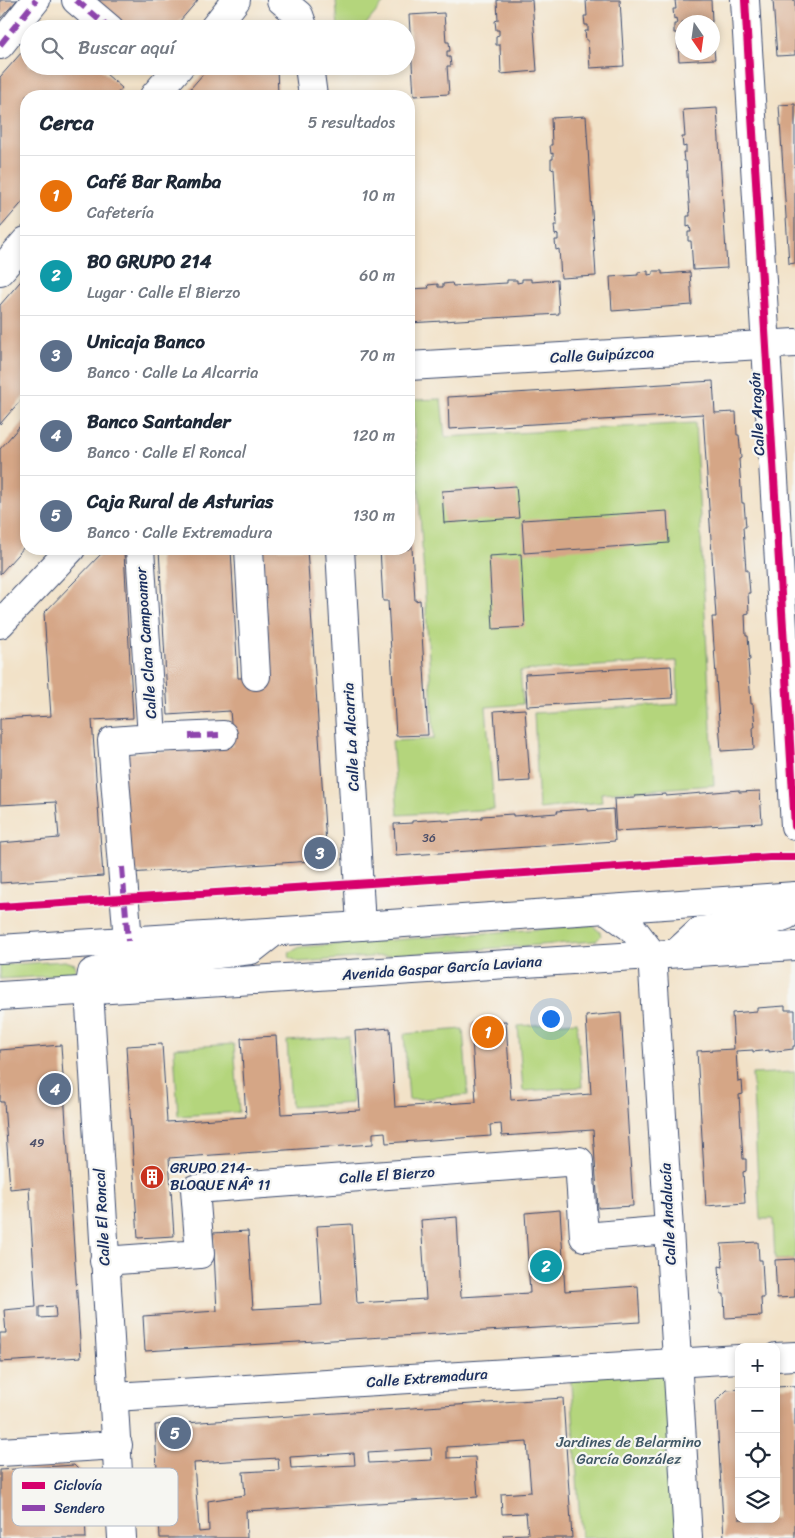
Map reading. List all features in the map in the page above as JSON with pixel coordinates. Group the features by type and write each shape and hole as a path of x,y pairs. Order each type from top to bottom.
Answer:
{"street":[{"path":"0,45 36,0"},
{"path":"76,0 99,20"},
{"path":"220,20 236,0"},
{"path":"281,0 299,15 301,20"},
{"name":"Calle Aragón","path":"745,0 795,826"},
{"path":"159,90 172,75"},
{"path":"310,75 312,90"},
{"path":"0,271 20,248"},
{"name":"Calle Guipúzcoa","path":"415,366 795,343"},
{"path":"0,624 65,555"},
{"name":"Calle Clara Campoamor","path":"140,555 152,738"},
{"path":"249,555 256,676"},
{"name":"Calle La Alcarria","path":"340,555 361,926"},
{"name":"Calle Clara Campoamor","path":"128,941 112,741 224,735"},
{"path":"0,949 795,896"},
{"path":"607,910 664,953 700,931 738,924 768,922 787,915 795,902"},
{"path":"89,990 92,973 109,967 251,950 274,932"},
{"name":"Avenida Gaspar García Laviana","path":"0,996 795,946"},
{"name":"Calle Andalucía","path":"664,953 669,1230 688,1538"},
{"name":"Calle El Roncal","path":"89,990 104,1261 119,1468"},
{"name":"Calle El Bierzo","path":"104,1261 200,1254 196,1189 579,1161 584,1237 669,1230"},
{"path":"780,1357 795,1356"},
{"name":"Calle Extremadura","path":"114,1397 735,1359"},
{"path":"0,1452 118,1445"}],"green space":[{"path":"336,0 386,0 369,20 337,20"},
{"path":"441,399 445,437 695,423 714,785 601,793 602,802 539,809 534,713 678,704 677,661 520,671 523,704 486,707 494,809 398,815 392,741 434,739 415,432 415,400"},
{"path":"592,925 600,932 601,936 596,941 299,962 290,958 289,953 300,947"},
{"path":"65,961 75,964 76,970 68,975 0,979 0,965"},
{"path":"577,1022 582,1087 523,1091 518,1026"},
{"path":"463,1029 468,1095 409,1100 404,1034"},
{"path":"348,1037 352,1103 291,1107 287,1041"},
{"path":"234,1044 239,1112 178,1116 174,1048"},
{"path":"795,1072 795,1259 775,1260 773,1219 760,1219 752,1074"},
{"name":"Jardines de Belarmino García González","path":"678,1363 688,1538 581,1538 570,1369"}],"building":[{"path":"0,0 17,0 0,19"},
{"path":"94,0 198,0 181,20 117,20"},
{"path":"497,0 532,0 537,71 501,74 500,45 496,45 496,36 499,35 499,30 496,30 495,21 498,20"},
{"path":"586,0 620,0 624,66 590,68 588,40 586,40 585,31 588,31 588,25 585,25 584,16 587,16"},
{"path":"675,0 711,0 712,15 675,15 674,19 673,9 676,9"},
{"path":"773,0 795,0 795,55 777,56"},
{"path":"444,13 446,42 449,42 450,51 447,51 447,57 450,57 451,66 447,66 449,94 415,96 413,75 415,75 415,20 409,20 409,15"},
{"path":"20,54 20,75 107,75 122,88 120,90 20,90 20,205 0,228 0,77"},
{"path":"202,75 277,75 278,90 189,90"},
{"path":"795,104 795,263 789,264 779,105"},
{"path":"717,108 727,268 693,270 691,241 688,241 688,232 691,232 690,226 687,227 687,216 690,216 686,161 684,161 683,152 686,152 686,146 683,147 682,137 685,137 683,110"},
{"path":"586,116 596,276 561,278 559,249 556,250 555,240 558,240 558,234 555,235 554,225 557,225 554,168 551,169 553,153 551,154 550,145 552,145 551,118"},
{"path":"648,271 648,275 653,274 653,271 662,271 662,274 690,272 692,305 612,311 610,277 638,275 638,272"},
{"path":"522,279 531,279 531,282 557,280 559,314 415,323 415,289 429,288 428,285 438,284 438,287 443,287 443,284 452,283 453,286 507,283 507,280 517,280 517,283 522,282"},
{"path":"20,282 20,401 0,424 0,305"},
{"path":"713,381 715,413 736,412 737,435 739,435 742,503 744,503 746,527 743,527 746,570 748,570 750,593 748,593 749,613 745,614 750,660 748,660 751,704 753,704 755,727 753,727 754,749 721,751 712,617 716,617 703,414 449,429 448,397"},
{"path":"20,426 20,552 0,574 0,449"},
{"path":"516,486 519,518 444,523 442,491"},
{"path":"667,511 669,543 524,553 522,520"},
{"path":"521,554 525,627 493,629 489,556"},
{"path":"100,555 124,555 133,718 92,720 103,876 0,883 0,843 59,838 56,802 0,805 0,719 51,716 44,613"},
{"path":"159,555 231,555 238,678 270,678 263,555 307,555 327,860 129,873 121,754 233,746 230,711 168,715"},
{"path":"380,555 412,555 415,601 420,600 428,735 396,736 388,601 383,601"},
{"path":"671,666 673,698 527,706 525,674"},
{"path":"525,709 530,781 499,783 494,711"},
{"path":"739,790 739,792 760,791 762,823 616,831 614,799"},
{"path":"588,809 588,811 613,809 615,841 396,856 394,824 412,823 412,821 482,818 482,816 558,813 557,811"},
{"path":"785,1006 785,1010 795,1010 795,1046 793,1046 793,1049 769,1052 769,1050 753,1052 753,1050 736,1051 738,1082 742,1081 743,1094 739,1095 743,1159 746,1159 746,1171 743,1172 745,1203 706,1206 697,1051 734,1049 732,1013 757,1011 757,1008"},
{"path":"621,1013 633,1206 598,1208 593,1130 502,1136 501,1124 490,1125 491,1136 386,1143 385,1132 373,1133 373,1144 169,1158 174,1236 138,1238 126,1046 162,1044 167,1122 246,1117 241,1038 276,1036 281,1114 360,1110 355,1031 390,1028 395,1107 476,1102 471,1023 506,1021 511,1100 591,1094 586,1016"},
{"path":"61,1045 81,1357 0,1362 0,1333 6,1333 4,1310 36,1307 29,1187 10,1189 4,1102 0,1102 0,1050","holes":["55,1306 56,1317 39,1318 39,1307"]},
{"path":"560,1210 565,1291 638,1286 640,1322 145,1351 143,1316 217,1311 213,1233 248,1231 253,1309 322,1305 317,1226 352,1224 357,1303 426,1299 421,1220 457,1217 461,1297 530,1293 525,1213"},
{"path":"758,1242 759,1260 762,1260 764,1298 761,1298 762,1316 725,1318 724,1294 721,1294 719,1266 723,1267 721,1244"},
{"path":"795,1259 795,1297 777,1298 775,1260"},
{"path":"795,1386 795,1538 724,1538 716,1401 727,1390 735,1389 735,1523 780,1523 780,1387"},
{"path":"563,1398 572,1538 504,1538 503,1535 528,1534 526,1513 502,1514 501,1494 531,1492 527,1442 447,1447 447,1458 475,1457 478,1497 246,1511 247,1538 160,1538 159,1526 178,1526 178,1468 157,1468 155,1425","holes":["431,1448 432,1460 369,1463 368,1452","354,1453 355,1465 291,1468 290,1457","278,1458 279,1470 243,1472 245,1495 208,1501 209,1531 199,1532 194,1463"]},
{"path":"74,1465 77,1468 30,1468"},
{"path":"12,1469 12,1526 85,1526 86,1538 0,1538 0,1470"}],"marked path":[{"path":"0,45 36,0"},
{"path":"76,0 99,20"},
{"path":"189,736 223,735"},
{"path":"122,867 128,941"}],"cycle path":[{"path":"745,0 795,826"},
{"path":"0,907 770,857 795,857"}],"place":[{"name":"Unicaja Banco","path":"320,853"},
{"name":"Café Bar Ramba","path":"488,1032"},
{"name":"Banco Santander","path":"55,1089"},
{"name":"GRUPO 214- BLOQUE NÂº 11","path":"152,1177"},
{"name":"BO GRUPO 214","path":"546,1266"},
{"name":"Caja Rural de Asturias","path":"175,1433"}]}
